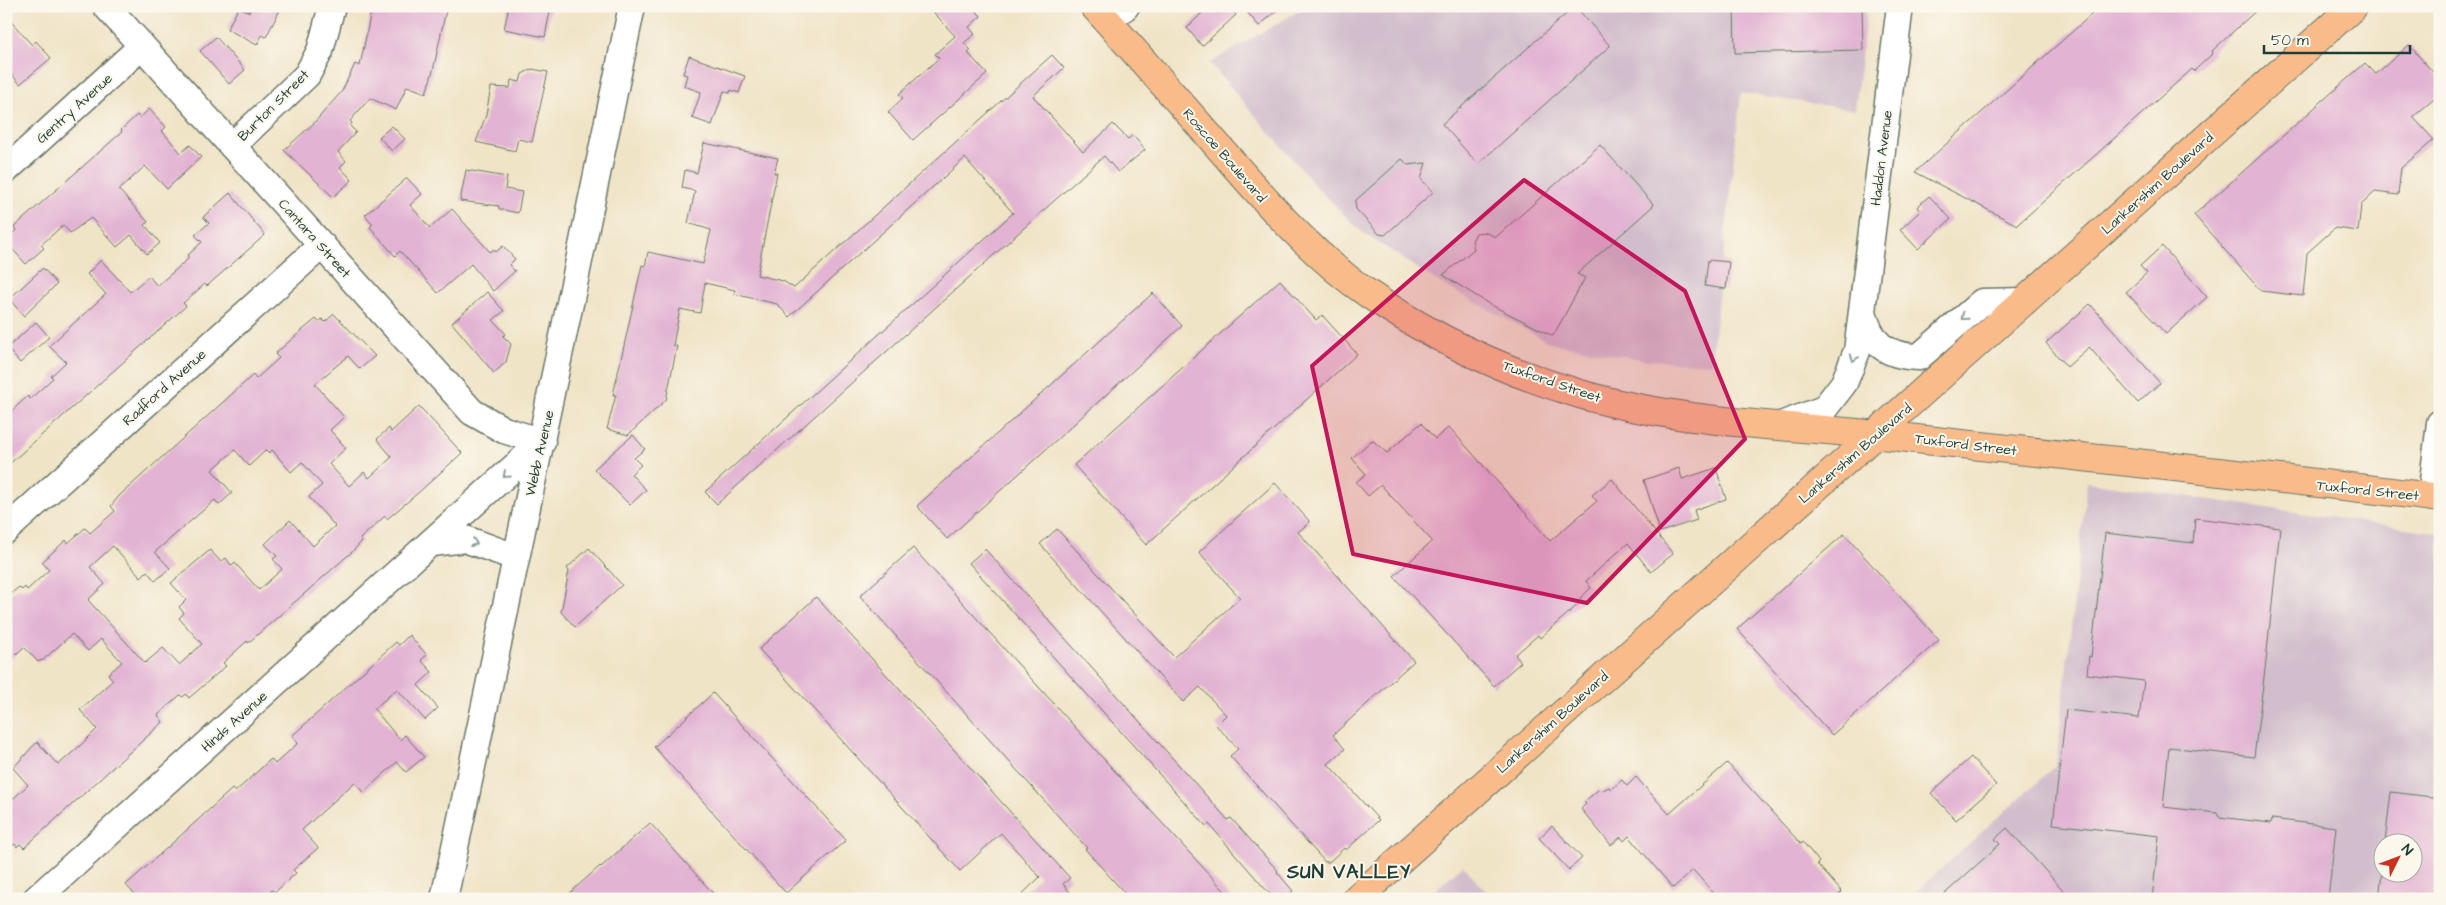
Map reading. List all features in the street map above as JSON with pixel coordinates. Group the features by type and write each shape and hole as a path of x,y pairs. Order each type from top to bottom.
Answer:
{"main road":[{"name":"Lankershim Boulevard","path":"1356,899 1681,606 2354,6"},
{"name":"Roscoe Boulevard","path":"1110,12 1272,208 1334,267 1366,292"},
{"name":"Tuxford Street","path":"1366,292 1416,324 1468,350 1581,394 1631,405 1695,416 1876,434 2435,498"}],"street":[{"name":"Cantara Street","path":"106,6 472,412 504,430 542,442"},
{"name":"Burton Street","path":"232,146 307,75 320,51 332,6"},
{"name":"Webb Avenue","path":"444,899 515,557 542,442 632,6"},
{"name":"Haddon Avenue","path":"1781,425 1824,409 1838,393 1849,374 1856,351 1863,310 1900,6"},
{"name":"Gentry Avenue","path":"6,170 142,46"},
{"name":"Radford Avenue","path":"6,530 322,245"},
{"name":"Haddon Avenue","path":"1863,310 1866,326 1875,341 1894,354 1919,357 1982,302 2025,301"},
{"path":"2435,498 2440,423"},
{"name":"Hinds Avenue","path":"36,899 542,442"},
{"path":"432,543 465,539 515,557"}],"highlighted area":[{"path":"1524,180 1685,291 1745,439 1587,603 1353,554 1312,366"}],"shaded area":[{"path":"1307,6 1867,6 1855,110 1741,93 1711,364 1645,360 1550,343 1435,280 1361,231 1320,191 1210,63"},
{"path":"2087,482 2440,533 2440,899 1908,899 2056,765"},
{"path":"1463,865 1493,899 1425,899"}],"building":[{"path":"252,6 282,6 266,37 262,35 257,45 227,29 239,7 249,12"},
{"path":"372,6 410,6 427,10 428,7 446,10 433,71 426,93 407,86 396,110 370,98 350,121 352,123 350,126 356,132 338,152 346,161 340,167 352,180 333,197 284,150 314,123 342,91 355,64 360,66"},
{"path":"509,6 551,6 545,37 504,29"},
{"path":"928,6 971,6 981,16 969,27 975,34 964,43 971,50 968,53 987,74 913,140 888,112 903,98 899,94 939,58 935,54 955,36"},
{"path":"1209,6 1229,6 1236,15 1202,46 1187,28"},
{"path":"1256,6 1282,6 1259,26 1248,13"},
{"path":"1575,6 1610,46 1478,164 1442,124"},
{"path":"1734,6 1862,6 1863,50 1735,53"},
{"path":"2101,6 2261,6 2212,51 2213,53 2194,71 2192,69 2017,225 1915,172"},
{"path":"6,16 32,45 36,41 51,58 20,84 6,68"},
{"path":"216,37 245,70 229,84 200,51"},
{"path":"2409,45 2440,80 2440,94 2413,117 2434,140 2401,168 2398,195 2375,192 2361,205 2358,231 2335,228 2307,253 2303,296 2261,291 2194,215 2365,63 2376,74"},
{"path":"1052,55 1064,68 1033,96 1083,152 1113,124 1128,139 1133,135 1145,150 1118,172 1104,156 717,504 705,492 1013,213 965,158 789,317 777,304 734,294 735,290 705,283 700,313 680,309 673,345 677,346 666,400 628,435 607,429 616,395 613,395 642,265 645,266 648,252 703,264 711,230 688,223 695,191 682,188 685,170 697,173 704,143 778,158 774,173 777,173 757,275 783,281 794,288"},
{"path":"689,56 745,76 739,93 731,90 730,93 724,91 712,125 692,118 701,92 684,86 687,75 683,74"},
{"path":"532,69 548,72 532,142 518,139 515,151 476,142 486,115 491,87 510,88 511,80 520,82 522,74"},
{"path":"149,109 166,127 162,131 181,153 190,145 201,157 167,189 145,166 119,190 148,222 145,225 160,243 147,254 131,235 117,247 91,218 70,233 63,225 41,245 44,248 26,264 6,242 16,230 14,227 122,132 121,130 137,115 140,118"},
{"path":"392,126 405,139 392,151 379,137"},
{"path":"1600,145 1654,205 1577,274 1585,278 1553,336 1489,304 1443,275 1474,249 1472,241 1476,233 1484,232 1496,237"},
{"path":"1402,159 1408,165 1426,163 1421,179 1433,192 1385,235 1379,234 1356,209 1355,201"},
{"path":"466,170 507,177 505,189 522,192 518,213 499,209 499,206 460,201"},
{"path":"407,178 422,194 410,205 430,228 452,209 490,252 494,249 496,252 503,246 515,259 509,265 515,271 493,291 471,264 438,293 400,251 395,256 370,227 373,224 365,215"},
{"path":"230,193 265,235 207,286 205,284 183,303 186,306 6,467 6,416 28,396 30,399 53,378 51,376 66,362 49,346 106,294 87,274 101,260 130,292 149,276 157,286 189,258 187,256 202,242 195,235 209,223 203,217"},
{"path":"1929,196 1951,219 1918,249 1900,230 1920,211 1917,207"},
{"path":"2162,246 2207,297 2166,334 2126,292 2147,273 2140,266"},
{"path":"1708,260 1729,262 1726,289 1705,286"},
{"path":"43,268 57,284 24,316 9,299"},
{"path":"1280,280 1316,320 1322,315 1357,354 1146,545 1074,465"},
{"path":"487,292 504,311 493,320 506,334 503,336 511,344 506,362 494,373 452,323"},
{"path":"1153,293 1182,326 947,539 917,506"},
{"path":"2090,304 2160,383 2138,403 2089,347 2067,367 2046,343"},
{"path":"334,314 375,356 360,369 348,356 315,384 344,417 330,430 346,448 329,464 349,486 364,472 369,478 392,457 377,439 389,428 391,432 419,406 462,453 387,519 385,516 360,539 362,541 353,551 248,643 247,641 223,663 226,666 189,698 186,694 183,697 180,695 158,715 163,722 24,848 20,844 17,847 15,844 6,851 6,805 28,785 13,768 37,742 58,765 81,745 97,729 80,710 113,680 108,674 122,662 101,639 88,651 72,634 42,661 38,662 24,647 6,663 6,598 19,587 22,590 25,587 27,590 49,570 42,562 66,540 68,543 85,528 90,533 115,511 111,506 119,496 253,375 256,379 279,358 275,354 299,333 316,319 319,322 322,319 325,322","holes":["235,450 249,466 266,450 269,453 272,450 291,472 302,462 322,485 309,497 335,526 313,546 290,520 265,544 277,556 273,559 282,569 259,590 235,563 232,566 226,558 221,562 210,550 171,583 186,600 179,607 184,613 179,618 202,644 179,665 163,648 145,663 88,600 105,584 90,567 113,546 141,577 147,571 155,581 170,568 155,552 215,500 219,505 232,493 212,470"]},
{"path":"36,322 49,337 20,363 7,348"},
{"path":"1421,423 1435,439 1449,427 1550,541 1597,501 1592,495 1612,479 1673,554 1651,572 1628,543 1586,581 1591,588 1580,598 1582,601 1540,638 1538,635 1515,655 1521,662 1494,686 1394,576 1432,541 1381,485 1368,496 1356,482 1366,474 1352,458 1372,440 1387,453"},
{"path":"633,435 645,449 634,458 641,465 631,474 646,490 630,505 594,469"},
{"path":"1679,468 1682,479 1716,468 1726,499 1694,510 1697,520 1660,532 1644,480"},
{"path":"1275,483 1310,522 1298,532 1414,661 1333,735 1345,749 1328,764 1379,820 1346,850 1344,848 1329,862 1325,862 1230,756 1238,749 1216,725 1226,715 1200,687 1183,702 1040,544 1057,529 1174,657 1240,598 1199,552"},
{"path":"2195,518 2280,528 2266,661 2254,757 2169,747 2163,807 2217,813 2219,817 2271,823 2272,819 2336,827 2328,899 2152,899 2159,836 2053,824 2066,710 2139,718 2144,681 2087,674 2089,656 2091,657 2105,533 2193,543"},
{"path":"1844,534 1939,640 1832,735 1737,629"},
{"path":"589,548 622,585 575,627 561,612 569,571 567,568"},
{"path":"913,548 1232,899 1130,899 1085,849 1087,848 860,596"},
{"path":"985,549 1228,820 1231,818 1278,871 1293,891 1285,899 1274,899 1209,824 1206,826 969,563"},
{"path":"816,597 1070,878 1063,884 1076,899 1017,899 1040,877 1001,833 960,871 759,649"},
{"path":"409,635 427,655 421,660 432,672 418,685 438,708 425,720 397,689 374,709 400,740 405,735 424,757 406,772 397,762 364,792 355,782 302,830 318,848 293,870 296,873 275,892 272,890 263,899 139,899 126,885 232,789 235,792 271,759 275,764 298,743 292,736 396,642 399,645"},
{"path":"713,693 846,840 786,893 654,747"},
{"path":"1971,757 1996,785 1956,820 1931,793"},
{"path":"1727,763 1816,858 1819,862 1817,864 1842,892 1834,899 1719,899 1693,870 1673,888 1629,836 1624,841 1621,837 1611,845 1581,809 1586,804 1584,802 1599,789 1601,791 1609,787 1612,789 1622,780 1627,786 1636,777 1669,814"},
{"path":"2391,792 2440,798 2440,899 2379,899 2381,882 2424,882 2424,832 2386,832"},
{"path":"650,823 718,899 563,899 601,867"},
{"path":"1552,826 1582,858 1569,870 1539,838"},
{"path":"2007,828 2071,899 1939,899 2000,844 1995,839"}],"district":[{"name":"SUN VALLEY","path":"1349,871"}]}
